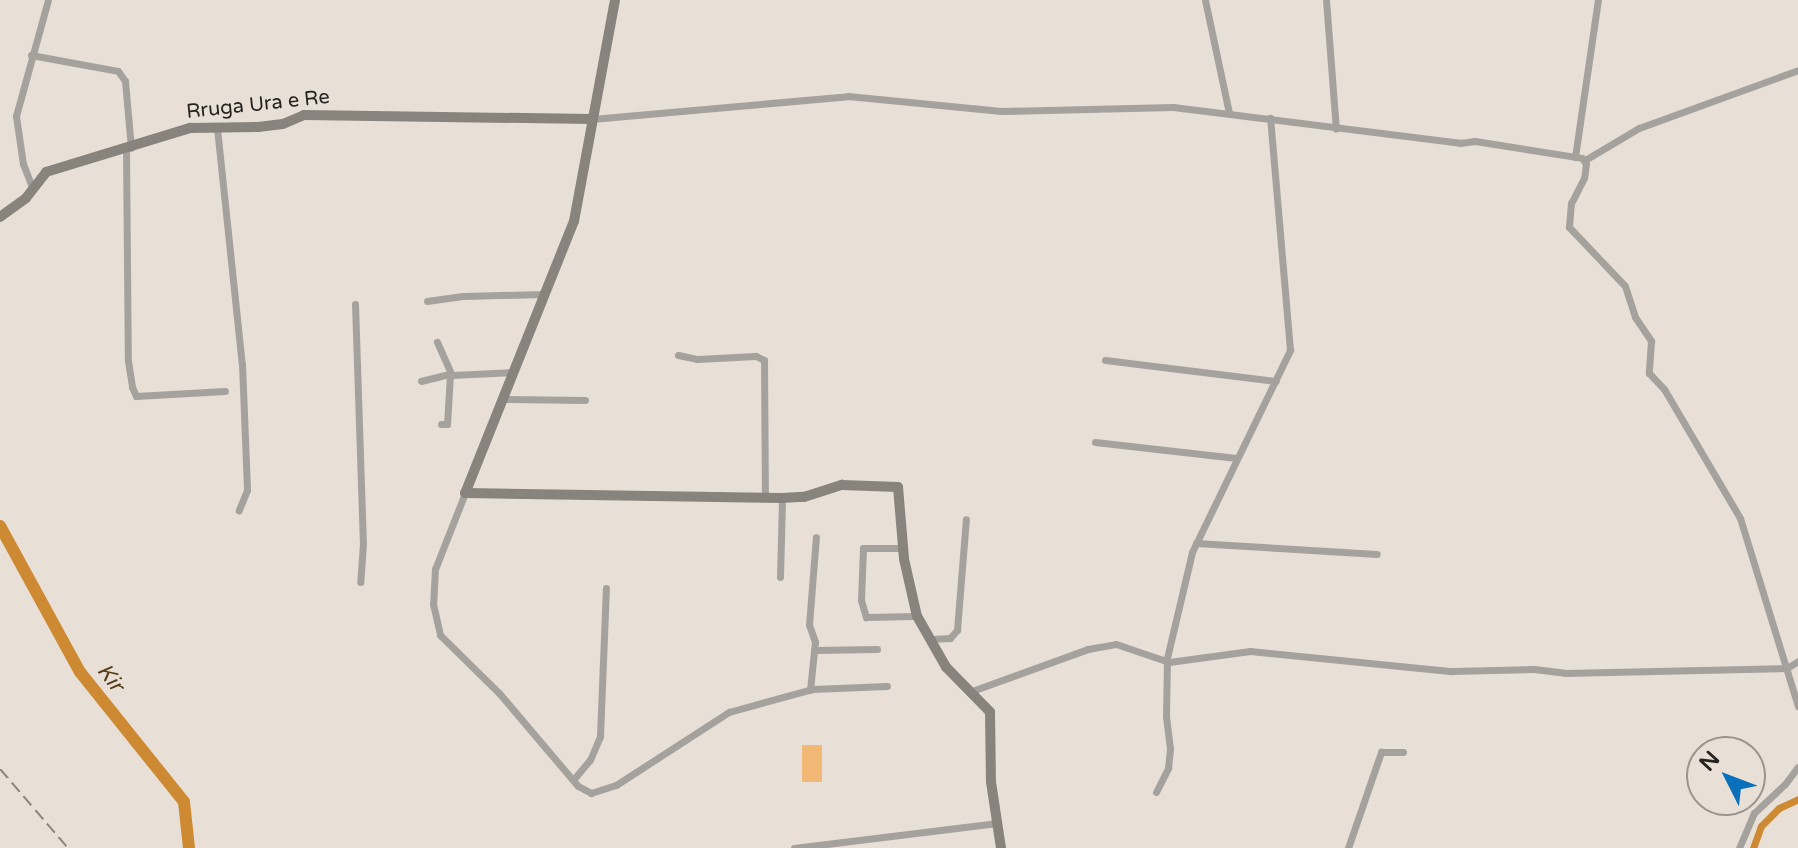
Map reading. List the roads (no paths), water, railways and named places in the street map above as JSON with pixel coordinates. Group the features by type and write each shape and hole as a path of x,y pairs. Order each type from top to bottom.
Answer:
{"street":[{"path":"32,187 23,164 16,116 48,0"},
{"path":"615,0 574,221 435,569 433,604 440,635 499,693 573,780 591,793 601,792 729,712 810,690 887,686"},
{"path":"1205,0 1229,113"},
{"path":"1326,0 1336,129"},
{"path":"1575,157 1598,0"},
{"path":"31,55 118,71 125,81 128,361 136,396 225,391"},
{"path":"592,119 848,96 1001,111 1173,107 1460,143 1475,141 1585,160 1639,128 1798,70"},
{"name":"Rruga Ura e Re","path":"0,217 26,198 46,172 190,128 283,124 304,115 592,119"},
{"path":"1156,792 1168,768 1170,749 1166,716 1172,632 1196,543 1290,350 1270,118"},
{"path":"217,128 242,364 247,490 239,510"},
{"path":"1585,160 1584,178 1568,214 1569,227 1625,286 1635,317 1651,341 1649,373 1664,389 1740,518 1798,706"},
{"path":"427,301 463,296 544,294"},
{"path":"355,304 363,543 360,582"},
{"path":"437,342 450,374 447,424 441,424"},
{"path":"678,355 697,359 756,356 764,360 765,498"},
{"path":"1105,360 1276,381"},
{"path":"421,381 450,374 513,372"},
{"path":"502,399 585,400"},
{"path":"1095,442 1236,458"},
{"path":"465,493 782,498 804,497 842,485 898,487 903,548 917,616 946,667 986,705 992,719 991,782 1001,848"},
{"path":"780,577 782,498"},
{"path":"931,639 950,638 957,630 966,519"},
{"path":"810,690 814,650 809,625 816,537"},
{"path":"1196,543 1377,554"},
{"path":"903,548 863,548 861,600 866,617 917,616"},
{"path":"573,780 590,760 600,736 606,588"},
{"path":"972,691 1103,645 1116,644 1169,662 1250,651 1452,671 1534,669 1565,673 1787,668 1798,661"},
{"path":"814,650 877,649"},
{"path":"1348,848 1381,752 1403,752"},
{"path":"1739,848 1754,813 1798,767"},
{"path":"794,848 997,823"}],"waterway":[{"name":"Kir","path":"0,526 80,672 184,802 189,848"},
{"path":"1753,848 1761,826 1779,808 1798,799"}],"railway":[{"path":"0,769 68,848"}]}
